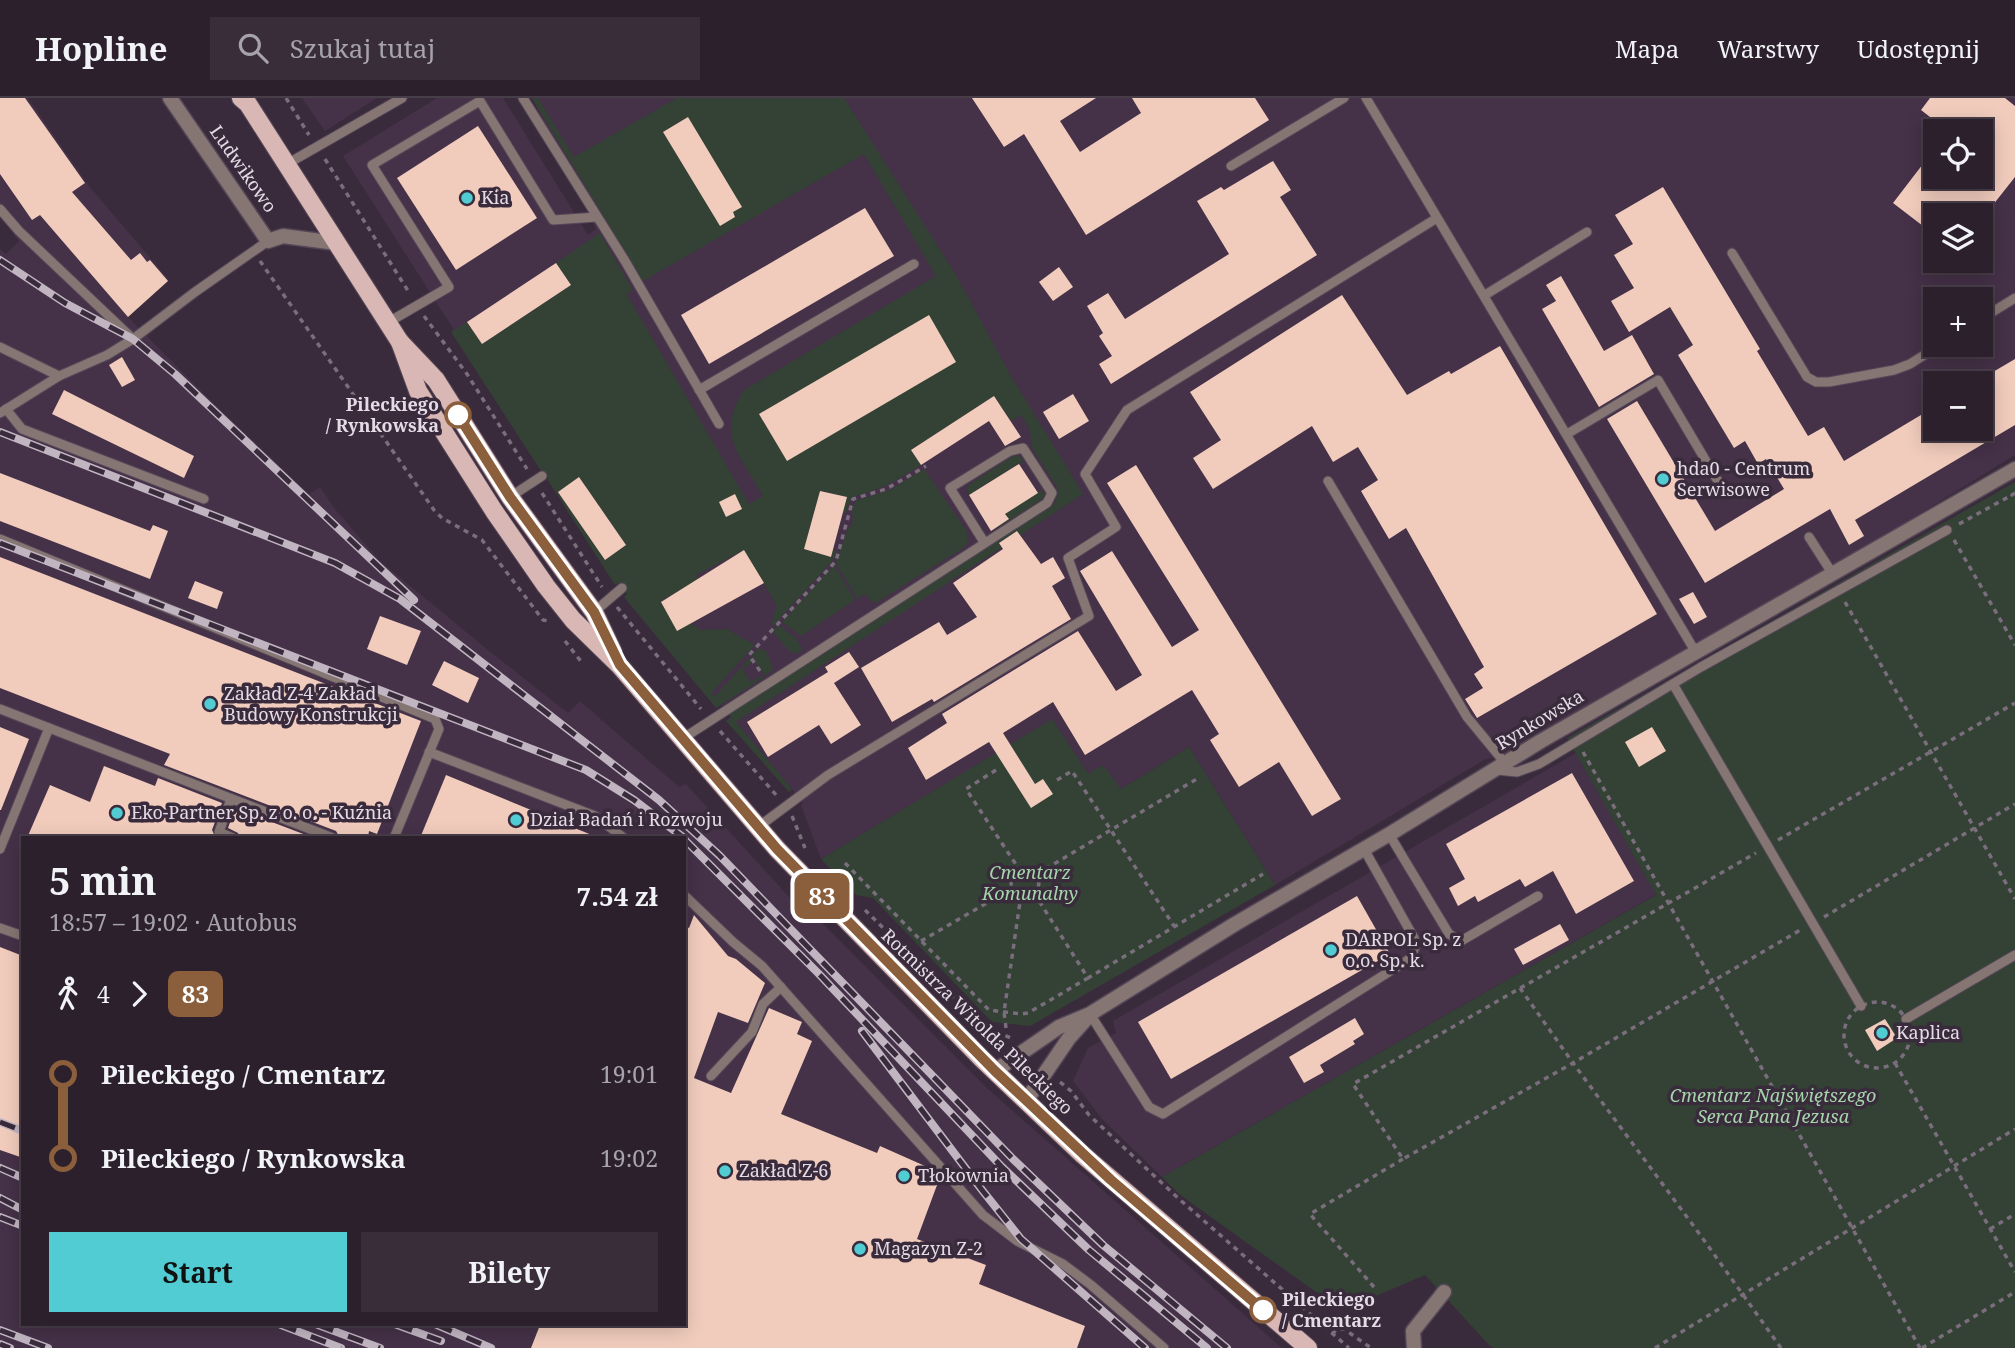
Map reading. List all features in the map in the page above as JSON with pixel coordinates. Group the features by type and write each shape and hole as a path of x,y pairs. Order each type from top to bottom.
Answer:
{"main road":[{"name":"Rotmistrza Witolda Pileckiego","path":"245,100 387,323 400,342 436,380 510,497 594,612 620,665"},
{"name":"Rotmistrza Witolda Pileckiego","path":"400,342 418,391 494,511 546,586 573,620 620,665 758,827 847,922 1026,1101 1125,1192 1308,1348"}],"street":[{"name":"Ludwikowo","path":"170,98 268,241 283,236 336,243"},
{"name":"Rynkowska","path":"995,1071 1059,1027 1090,1014 1499,766 2015,469"},
{"name":"Rynkowska","path":"1026,1101 1069,1038 1090,1014"},
{"path":"1414,1348 1413,1331 1444,1292"}],"lane":[{"path":"287,164 402,98"},
{"path":"523,98 597,217 719,424"},
{"path":"1231,166 1344,98"},
{"path":"1366,98 1695,651"},
{"path":"387,323 449,288 372,165 480,101 553,220 597,217"},
{"path":"0,209 19,231 133,340"},
{"path":"758,827 828,775 1089,616 1068,558 1116,527 1085,474 1127,410 1437,218"},
{"path":"1485,295 1587,232"},
{"path":"204,499 22,429 3,411 59,376 107,355 133,340 268,241"},
{"path":"1732,253 1807,377 1816,382 1894,370 1923,355"},
{"path":"699,390 914,264"},
{"path":"1993,312 2015,298"},
{"path":"0,347 59,376"},
{"path":"1567,434 1658,380 1719,483"},
{"path":"682,739 1051,499 1052,493 1023,448 1010,451 950,488 984,541"},
{"path":"510,497 542,476"},
{"path":"1328,481 1467,717 1499,766 1517,772 1539,764 1673,684 1947,530"},
{"path":"1809,537 1832,573"},
{"path":"0,539 435,719 439,729 395,836"},
{"path":"594,612 622,588"},
{"path":"1673,684 1861,1006"},
{"path":"0,709 327,836"},
{"path":"0,849 49,728"},
{"path":"429,752 595,816 611,833"},
{"path":"228,836 219,832 231,799"},
{"path":"1389,834 1449,934 1461,941 1538,896"},
{"path":"1090,1014 1149,1107 1163,1114 1411,958 1415,947 1414,938 1364,849"},
{"path":"686,897 762,966 983,1215 1017,1241 1063,1264 1164,1348"},
{"path":"0,928 21,935"},
{"path":"1906,1019 2015,955"},
{"path":"711,1076 752,1032 763,1004 780,987"}],"path":[{"path":"254,251 434,510 482,540 543,620 550,621"},
{"path":"768,683 749,655 836,561 853,499 886,489 926,466"},
{"path":"2014,496 1947,530 2015,645"},
{"path":"1838,591 2015,899"},
{"path":"558,632 583,664"},
{"path":"1577,741 1921,1348 2015,1292"},
{"path":"996,770 966,789 1019,869"},
{"path":"1057,780 1072,771 1174,926"},
{"path":"1037,874 1200,777"},
{"path":"1374,1287 1310,1214 2015,804"},
{"path":"845,863 985,1007 1004,1012 1028,1013 1263,874"},
{"path":"1019,869 1032,869 1040,881 1034,893 1028,896 1021,895 1013,888 1011,879 1019,869"},
{"path":"921,941 1013,888"},
{"path":"1034,893 1088,978"},
{"path":"1006,1028 1004,1012 1021,895"},
{"path":"860,905 981,1025 1015,1041"},
{"path":"1403,1159 1353,1084 1520,988 1781,1348"},
{"path":"1871,1003 1891,1005 1906,1019 1909,1028 1908,1047 1895,1063 1871,1067 1863,1065 1851,1054 1844,1037 1854,1012 1861,1006 1871,1003"},
{"path":"1895,1063 2015,1272"},
{"path":"1058,1080 1072,1091 1089,1115 1178,1198 1349,1348"},
{"path":"1655,1348 2015,1129"},
{"path":"1990,1229 2015,1214"},
{"path":"1332,1334 1336,1330 1344,1329 1371,1348"}],"shaded area":[{"path":"0,98 28,98 89,186 169,280 128,317 204,394 309,494 320,487 335,509 380,561 488,650 568,713 580,701 679,787 686,784 810,920 815,916 988,1089 1282,1348 0,1348 0,249 6,254 19,241 0,217"},
{"path":"302,98 377,98 325,131"},
{"path":"437,98 503,98 588,235 596,229 532,98 2015,98 2015,455 1557,737 1484,760 1275,885 1189,747 1121,789 1088,774 1052,720 821,859 801,805 803,802 633,602 463,345 451,332 454,330 343,156"},
{"path":"1576,753 1657,894 1162,1177 1103,1120 1073,1081 1088,1048 1116,1033 1113,1021"}],"green space":[{"path":"532,98 538,98 574,157 677,98 844,98 956,275 1011,376 1083,494 736,722 792,789 789,792 726,721 731,717 729,714 933,579 1050,508 1056,501 1057,487 1032,448 1030,430 1021,415 1011,421 994,396 911,450 921,465 888,485 851,498 846,513 843,512 846,497 820,491 804,549 830,557 833,549 836,550 834,559 772,627 777,606 744,550 696,575 698,580 661,601 700,630 727,629 755,645 711,693 715,696 750,657 753,662 742,669 751,682 762,675 763,678 716,708 624,597 627,594 619,583 615,585 543,470 541,471 451,332 467,322 482,344 571,285 556,263 600,233 631,287 627,295 749,504 763,496 740,457 731,433 736,406 744,390 936,276 864,154 643,281","holes":["579,477 626,545 605,560 558,492"]},
{"path":"1019,455 1023,460 1020,465 969,495 967,488 970,484 1013,456"},
{"path":"924,469 966,530 968,541 963,548 877,602 872,602 865,594 857,599 836,563 848,528 851,527 855,501 890,490"},
{"name":"Cmentarz Najświętszego Serca Pana Jezusa","path":"2015,482 2015,1348 1494,1348 1425,1275 1369,1299 1334,1300 1316,1292 1254,1248 1179,1194 1162,1177 1656,895 1567,738"},
{"path":"1040,490 1045,494 1041,500 997,528 992,529 988,525"},
{"path":"834,565 855,600 801,636 782,622"},
{"path":"779,625 796,638 802,649 799,653 790,652 773,632"},
{"path":"759,648 767,652 773,670 765,676 752,655"},
{"name":"Cmentarz Komunalny","path":"1052,719 1088,774 1103,765 1121,789 1189,747 1275,885 1030,1026 992,1022 873,898 856,895 821,859"}],"building":[{"path":"0,98 25,98 85,183 72,192 131,260 140,253 147,262 150,260 168,281 128,317 40,215 32,220 0,174"},
{"path":"972,98 1096,98 1060,121 1080,152 1141,113 1132,98 1255,98 1269,120 1086,235 1024,134 1004,147"},
{"path":"1930,98 2005,98 2015,106 2015,177 1993,205 1923,203 1923,226 1893,203 1923,164 1923,189 1993,189 1993,119 1933,119 1921,110"},
{"path":"688,117 742,207 733,212 735,217 720,226 663,132"},
{"name":"Kia","path":"478,126 537,218 456,270 397,178"},
{"path":"1273,161 1291,190 1280,197 1317,255 1111,384 1099,364 1112,356 1099,336 1103,333 1087,306 1108,293 1125,319 1229,254 1197,201 1221,187 1224,190"},
{"path":"1663,187 1760,349 1757,351 1808,436 1824,427 1844,461 1923,414 1923,441 1988,441 1855,520 1864,536 1849,545 1830,509 1705,583 1607,419 1637,401 1715,531 1784,489 1766,459 1758,464 1745,441 1734,448 1678,355 1693,345 1670,307 1629,332 1611,301 1634,288 1614,255 1633,244 1615,215"},
{"path":"865,208 894,256 709,364 681,315"},
{"path":"556,263 571,285 482,344 467,322"},
{"path":"1059,267 1073,287 1053,301 1039,282"},
{"path":"1561,276 1604,351 1632,335 1654,374 1599,407 1542,309 1556,301 1546,285"},
{"path":"1342,295 1407,395 1500,346 1657,614 1477,718 1465,699 1483,688 1474,674 1484,667 1406,528 1389,539 1361,491 1378,480 1358,447 1333,462 1312,426 1213,489 1193,458 1221,440 1190,392"},
{"path":"929,315 956,362 787,461 759,414"},
{"path":"122,357 135,380 122,387 109,365"},
{"path":"2015,359 2015,425 1993,438 1993,372"},
{"path":"64,390 194,456 184,478 52,414"},
{"path":"1073,394 1089,421 1059,439 1043,412"},
{"path":"994,396 1021,437 1005,446 989,421 921,465 911,450"},
{"path":"1019,464 1038,493 1005,514 1009,519 991,531 969,495"},
{"path":"1136,465 1341,799 1312,816 1279,762 1239,787 1210,740 1219,734 1192,690 1085,755 1053,702 1003,733 1035,784 1043,779 1053,794 1031,808 989,742 926,780 908,748 947,723 942,714 1078,631 1116,691 1142,675 1080,571 1112,551 1172,647 1199,630 1107,483"},
{"path":"0,473 150,531 153,525 168,531 150,579 0,521"},
{"path":"579,477 626,545 605,560 558,492"},
{"path":"820,491 847,497 831,557 804,549"},
{"path":"735,494 742,509 726,517 719,502"},
{"path":"1017,531 1041,564 1053,557 1065,578 1052,586 1071,619 934,702 932,699 892,722 861,668 939,622 947,635 977,617 953,583 1003,549 999,543"},
{"path":"744,550 764,583 677,631 661,602"},
{"name":"Zakład Z-4 Zakład Budowy Konstrukcji","path":"0,557 421,721 377,834 369,831 368,836 339,836 336,831 164,765 170,754 0,688"},
{"path":"195,581 223,592 217,609 188,598"},
{"path":"1693,592 1707,617 1694,624 1679,599"},
{"path":"380,616 421,631 407,665 367,649"},
{"path":"849,652 859,667 834,683 861,725 831,744 819,725 768,757 747,722 828,672 825,667"},
{"path":"444,661 479,678 468,703 432,685"},
{"path":"0,727 29,739 1,810 0,810"},
{"path":"1652,727 1666,751 1639,767 1625,742"},
{"path":"104,766 155,786 158,778 222,803 212,830 215,836 28,836 50,785 90,802"},
{"path":"1572,773 1634,881 1576,914 1553,871 1525,887 1520,879 1478,902 1475,896 1458,906 1449,888 1465,879 1446,844"},
{"name":"Dział Badań i Rozwoju","path":"446,775 594,836 421,836"},
{"path":"235,808 309,836 239,836 228,828"},
{"path":"1357,896 1390,954 1171,1079 1138,1022"},
{"path":"694,915 728,956 736,959 765,983 748,1023 718,1012 694,1078 731,1093 769,1008 802,1022 797,1034 812,1041 781,1114 877,1153 880,1146 934,1170 940,1177 917,1239 986,1265 979,1284 1085,1326 1077,1348 531,1348 540,1326 686,1326 686,927 689,928"},
{"path":"1560,924 1569,940 1523,965 1514,949"},
{"path":"0,947 21,955 21,1157 0,1150"},
{"path":"1355,1018 1364,1034 1353,1041 1355,1044 1320,1065 1324,1072 1304,1083 1289,1057"},
{"path":"1885,1019 1897,1038 1877,1051 1865,1030"}],"railway":[{"path":"0,260 65,303 133,339 175,374 414,600"},
{"path":"0,432 335,563 400,599 659,800 720,856 1013,1159 1103,1245 1227,1348"},
{"path":"0,543 586,770 634,800 681,836"},
{"path":"686,841 818,973 1002,1167 1089,1250 1207,1348"},
{"path":"862,1031 1021,1239 1145,1348"},
{"path":"0,1122 21,1130"},
{"path":"0,1168 21,1177"},
{"path":"0,1198 21,1209"},
{"path":"0,1217 21,1225"},
{"path":"284,1326 341,1348"},
{"path":"321,1326 380,1348"},
{"path":"400,1326 441,1341"},
{"path":"439,1326 491,1348"},
{"path":"0,1330 48,1348"},
{"path":"0,1344 10,1348"}],"bus line":[{"name":"83","path":"458,415 510,497 594,612 620,665 777,849 995,1071 1083,1155 1263,1310"}],"place":[{"name":"Kia","path":"467,198"},
{"name":"Pileckiego / Rynkowska","path":"458,415"},
{"name":"hda0 - Centrum Serwisowe","path":"1663,479"},
{"name":"Zakład Z-4 Zakład Budowy Konstrukcji","path":"210,704"},
{"name":"Eko-Partner Sp. z o. o. - Kuźnia","path":"117,813"},
{"name":"Dział Badań i Rozwoju","path":"516,820"},
{"name":"DARPOL Sp. z o.o. Sp. k.","path":"1331,950"},
{"name":"Kaplica","path":"1882,1033"},
{"name":"Zakład Z-6","path":"725,1171"},
{"name":"Tłokownia","path":"904,1176"},
{"name":"Magazyn Z-2","path":"860,1249"},
{"name":"Pileckiego / Cmentarz","path":"1263,1310"}]}
